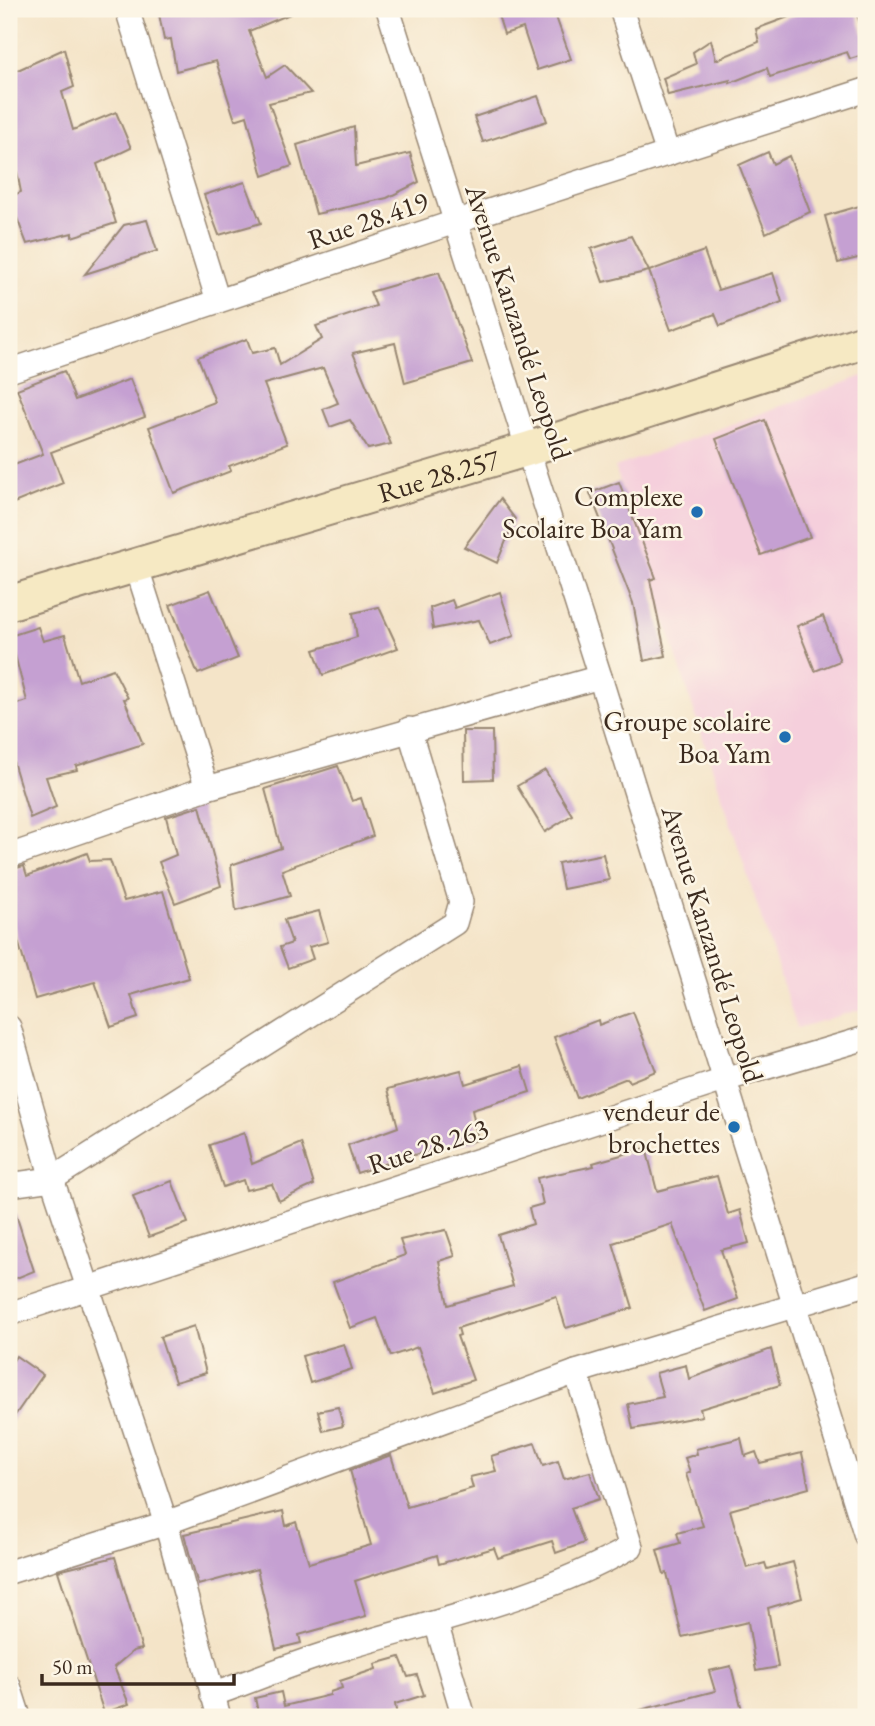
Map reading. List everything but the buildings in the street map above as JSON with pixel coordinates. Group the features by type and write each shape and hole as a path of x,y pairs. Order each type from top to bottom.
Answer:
{"street":[{"path":"127,9 218,301"},
{"name":"Avenue Kanzandé Leopold","path":"388,9 600,677 866,1536"},
{"path":"621,9 668,154"},
{"name":"Rue 28.419","path":"11,362 218,301 866,90"},
{"name":"Rue 28.257","path":"9,603 528,449 866,341"},
{"path":"136,565 207,788"},
{"path":"9,856 207,788 600,677"},
{"path":"9,1185 52,1179 455,923 461,902 409,729"},
{"path":"9,1027 52,1179 166,1522 219,1717"},
{"name":"Rue 28.263","path":"9,1314 724,1080 866,1038"},
{"path":"9,1572 166,1522 576,1372 866,1284"},
{"path":"212,1695 327,1654 436,1623 597,1567 631,1547 576,1372"},
{"path":"436,1623 464,1717"},
{"path":"9,1686 19,1717"}],"shaded area":[{"name":"Groupe scolaire Boa Yam","path":"866,375 866,1008 797,1028 615,467"}],"place":[{"name":"Complexe Scolaire Boa Yam","path":"697,512"},
{"name":"Groupe scolaire Boa Yam","path":"785,737"},
{"name":"vendeur de brochettes","path":"734,1127"}]}
